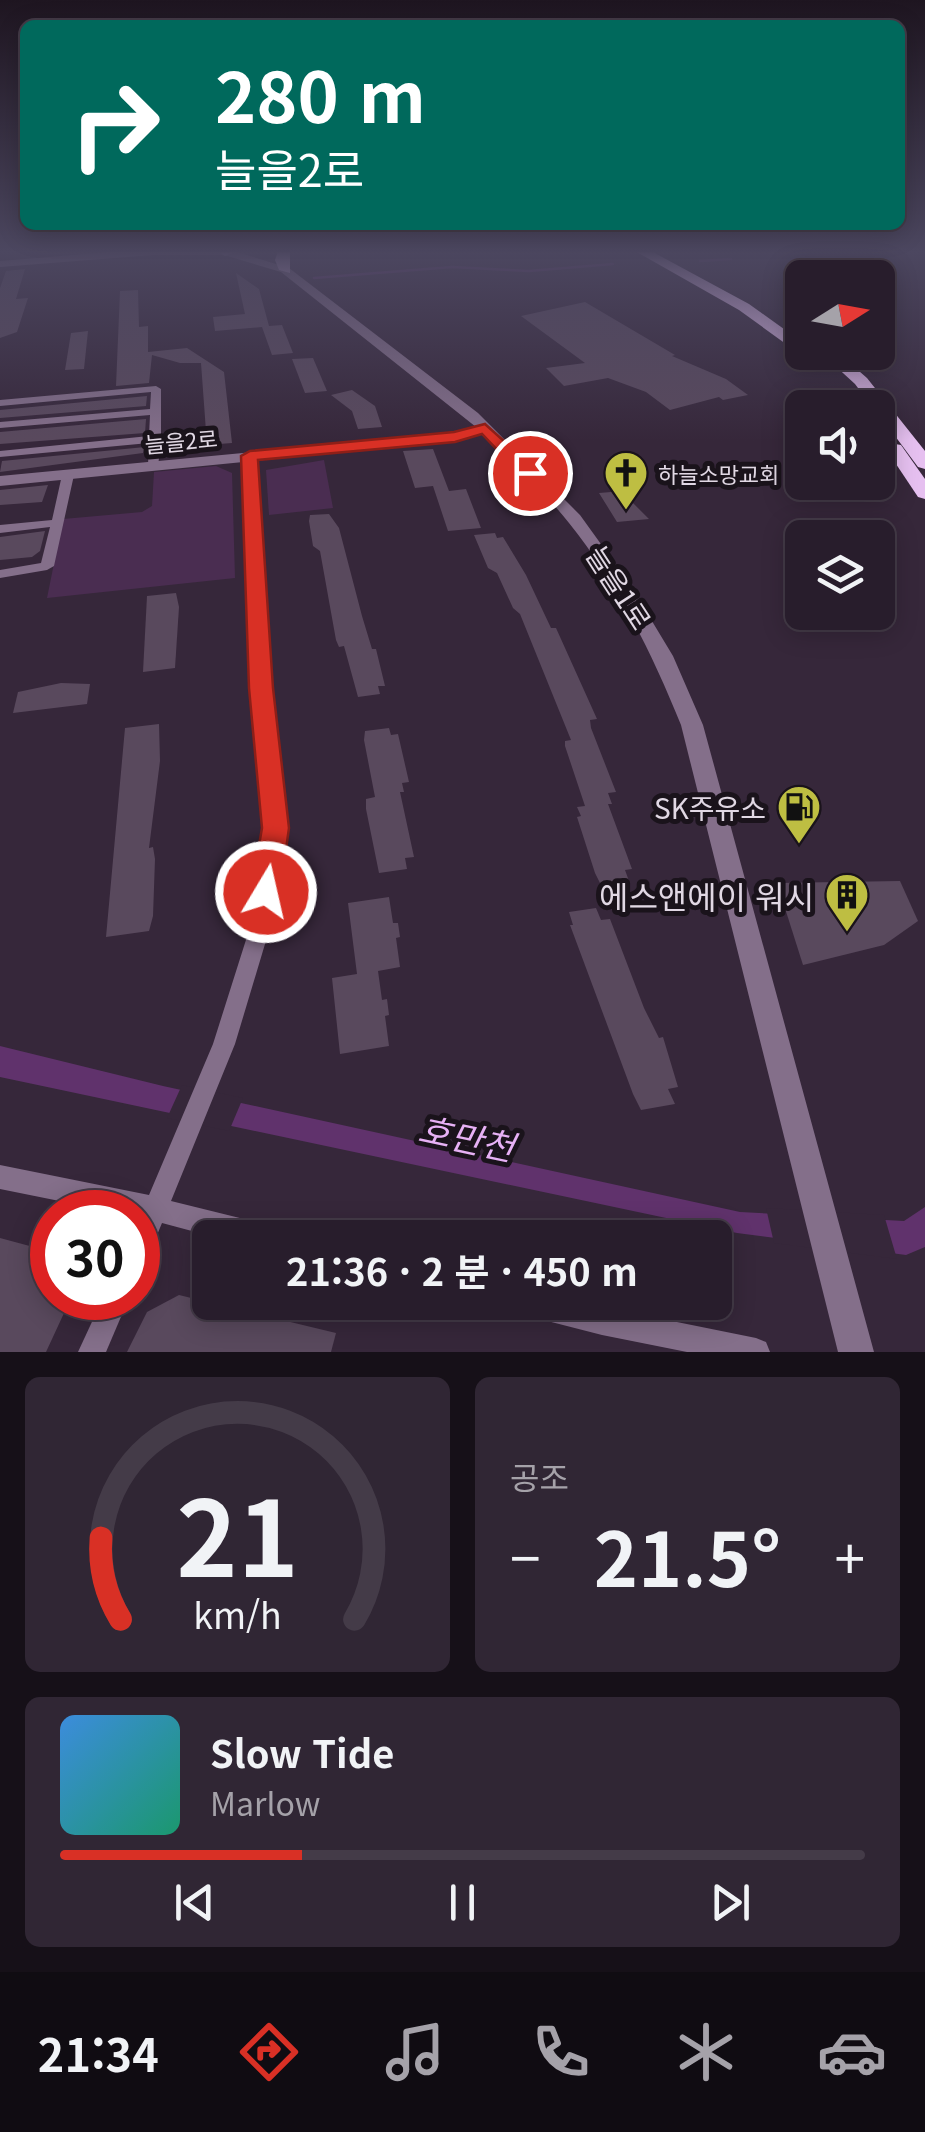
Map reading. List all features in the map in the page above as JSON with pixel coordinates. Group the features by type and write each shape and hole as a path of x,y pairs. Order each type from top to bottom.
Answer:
{"highway":[{"path":"755,314 785,337"},
{"path":"829,370 848,390"},
{"path":"848,370 925,462"},
{"path":"895,450 925,493"}],"street":[{"name":"늘을1로","path":"349,314 485,428 574,518 624,586 663,656 692,725 856,1352"},
{"path":"0,402 156,389 154,465"},
{"path":"0,425 157,411"},
{"name":"늘을2로","path":"0,482 455,437 485,428"},
{"path":"0,454 156,439"},
{"path":"160,1199 224,1044 261,924 276,828 261,688 250,456"},
{"path":"0,574 47,566 68,475"},
{"path":"0,529 57,523"},
{"path":"0,1177 63,1190"},
{"path":"160,1210 198,1220"},
{"path":"92,1352 106,1320"},
{"path":"594,1320 756,1352"}],"shaded area":[{"path":"324,460 333,508 269,515 266,470"},
{"path":"216,466 232,473 235,578 47,598 63,519 142,512 152,506 154,472"},
{"name":"호만천","path":"0,1046 163,1086 740,1212 904,1221 925,1207 925,1247 906,1255 737,1233 732,1232 732,1220 676,1220 0,1077"}],"pier":[{"path":"182,1085 243,1098 229,1131 167,1118"},
{"path":"766,1208 884,1215 897,1259 774,1243"}],"building":[{"path":"0,314 23,314 17,332 0,338"},
{"path":"119,314 139,314 139,327 148,326 148,352 187,348 224,372 232,443 207,445 201,363 180,363 152,355 149,383 116,386"},
{"path":"266,314 269,326 282,325 293,353 272,355 262,327 215,331 213,317"},
{"path":"606,314 675,355 672,356 726,379 748,395 723,400 719,397 670,410 646,392 608,378 564,386 546,368 585,363 521,316"},
{"path":"88,331 84,369 65,370 71,333"},
{"path":"313,358 327,391 305,393 292,359"},
{"path":"352,390 375,406 382,427 358,429 352,411 331,395"},
{"path":"147,396 146,406 0,418 0,410"},
{"path":"146,419 145,433 0,444 0,432"},
{"path":"145,447 143,453 0,472 2,461"},
{"path":"433,449 449,491 466,489 481,528 448,531 433,486 415,488 403,451"},
{"path":"48,485 42,502 0,505 0,490"},
{"name":"하늘소망교회","path":"623,491 649,519 617,522 599,493"},
{"path":"329,514 339,528 372,649 376,649 385,686 378,686 380,694 358,697 344,646 339,647 336,640 320,551 313,546 309,521 310,515"},
{"path":"45,531 40,551 32,557 0,560 0,537"},
{"path":"495,533 497,538 503,537 551,628 556,628 597,719 590,720 591,728 616,792 608,793 612,804 608,804 632,869 625,870 629,881 601,885 595,873 577,817 581,816 577,807 585,806 565,746 565,741 571,740 520,614 513,608 497,573 488,568 474,535"},
{"path":"176,593 179,607 175,668 143,672 147,596"},
{"path":"61,683 90,684 87,704 13,713 18,692"},
{"path":"159,724 160,761 149,848 153,847 155,859 153,916 149,931 106,937 125,728"},
{"path":"389,728 391,735 398,734 409,782 402,783 404,792 400,792 414,857 405,858 407,869 379,873 366,809 366,799 375,797 364,740 365,731"},
{"name":"에스앤에이 워시","path":"900,881 918,921 884,945 803,965 777,883"},
{"path":"389,897 393,923 398,923 400,967 378,971 382,1000 387,999 389,1046 340,1054 332,978 357,974 348,903"},
{"path":"596,908 601,920 610,919 644,1008 659,1038 663,1037 678,1087 668,1089 675,1104 641,1110 633,1094 570,925 569,912"},
{"path":"0,1238 30,1246 30,1320 61,1320 46,1352 0,1352"},
{"path":"179,1295 192,1298 192,1320 282,1320 336,1333 331,1352 127,1352 143,1320 160,1320 160,1305"}],"place":[{"name":"하늘소망교회","path":"626,511"},
{"name":"SK주유소","path":"799,845"},
{"name":"에스앤에이 워시","path":"847,933"}],"route":[{"path":"266,892 276,828 261,688 250,456 455,437 485,428 530,473"}]}
